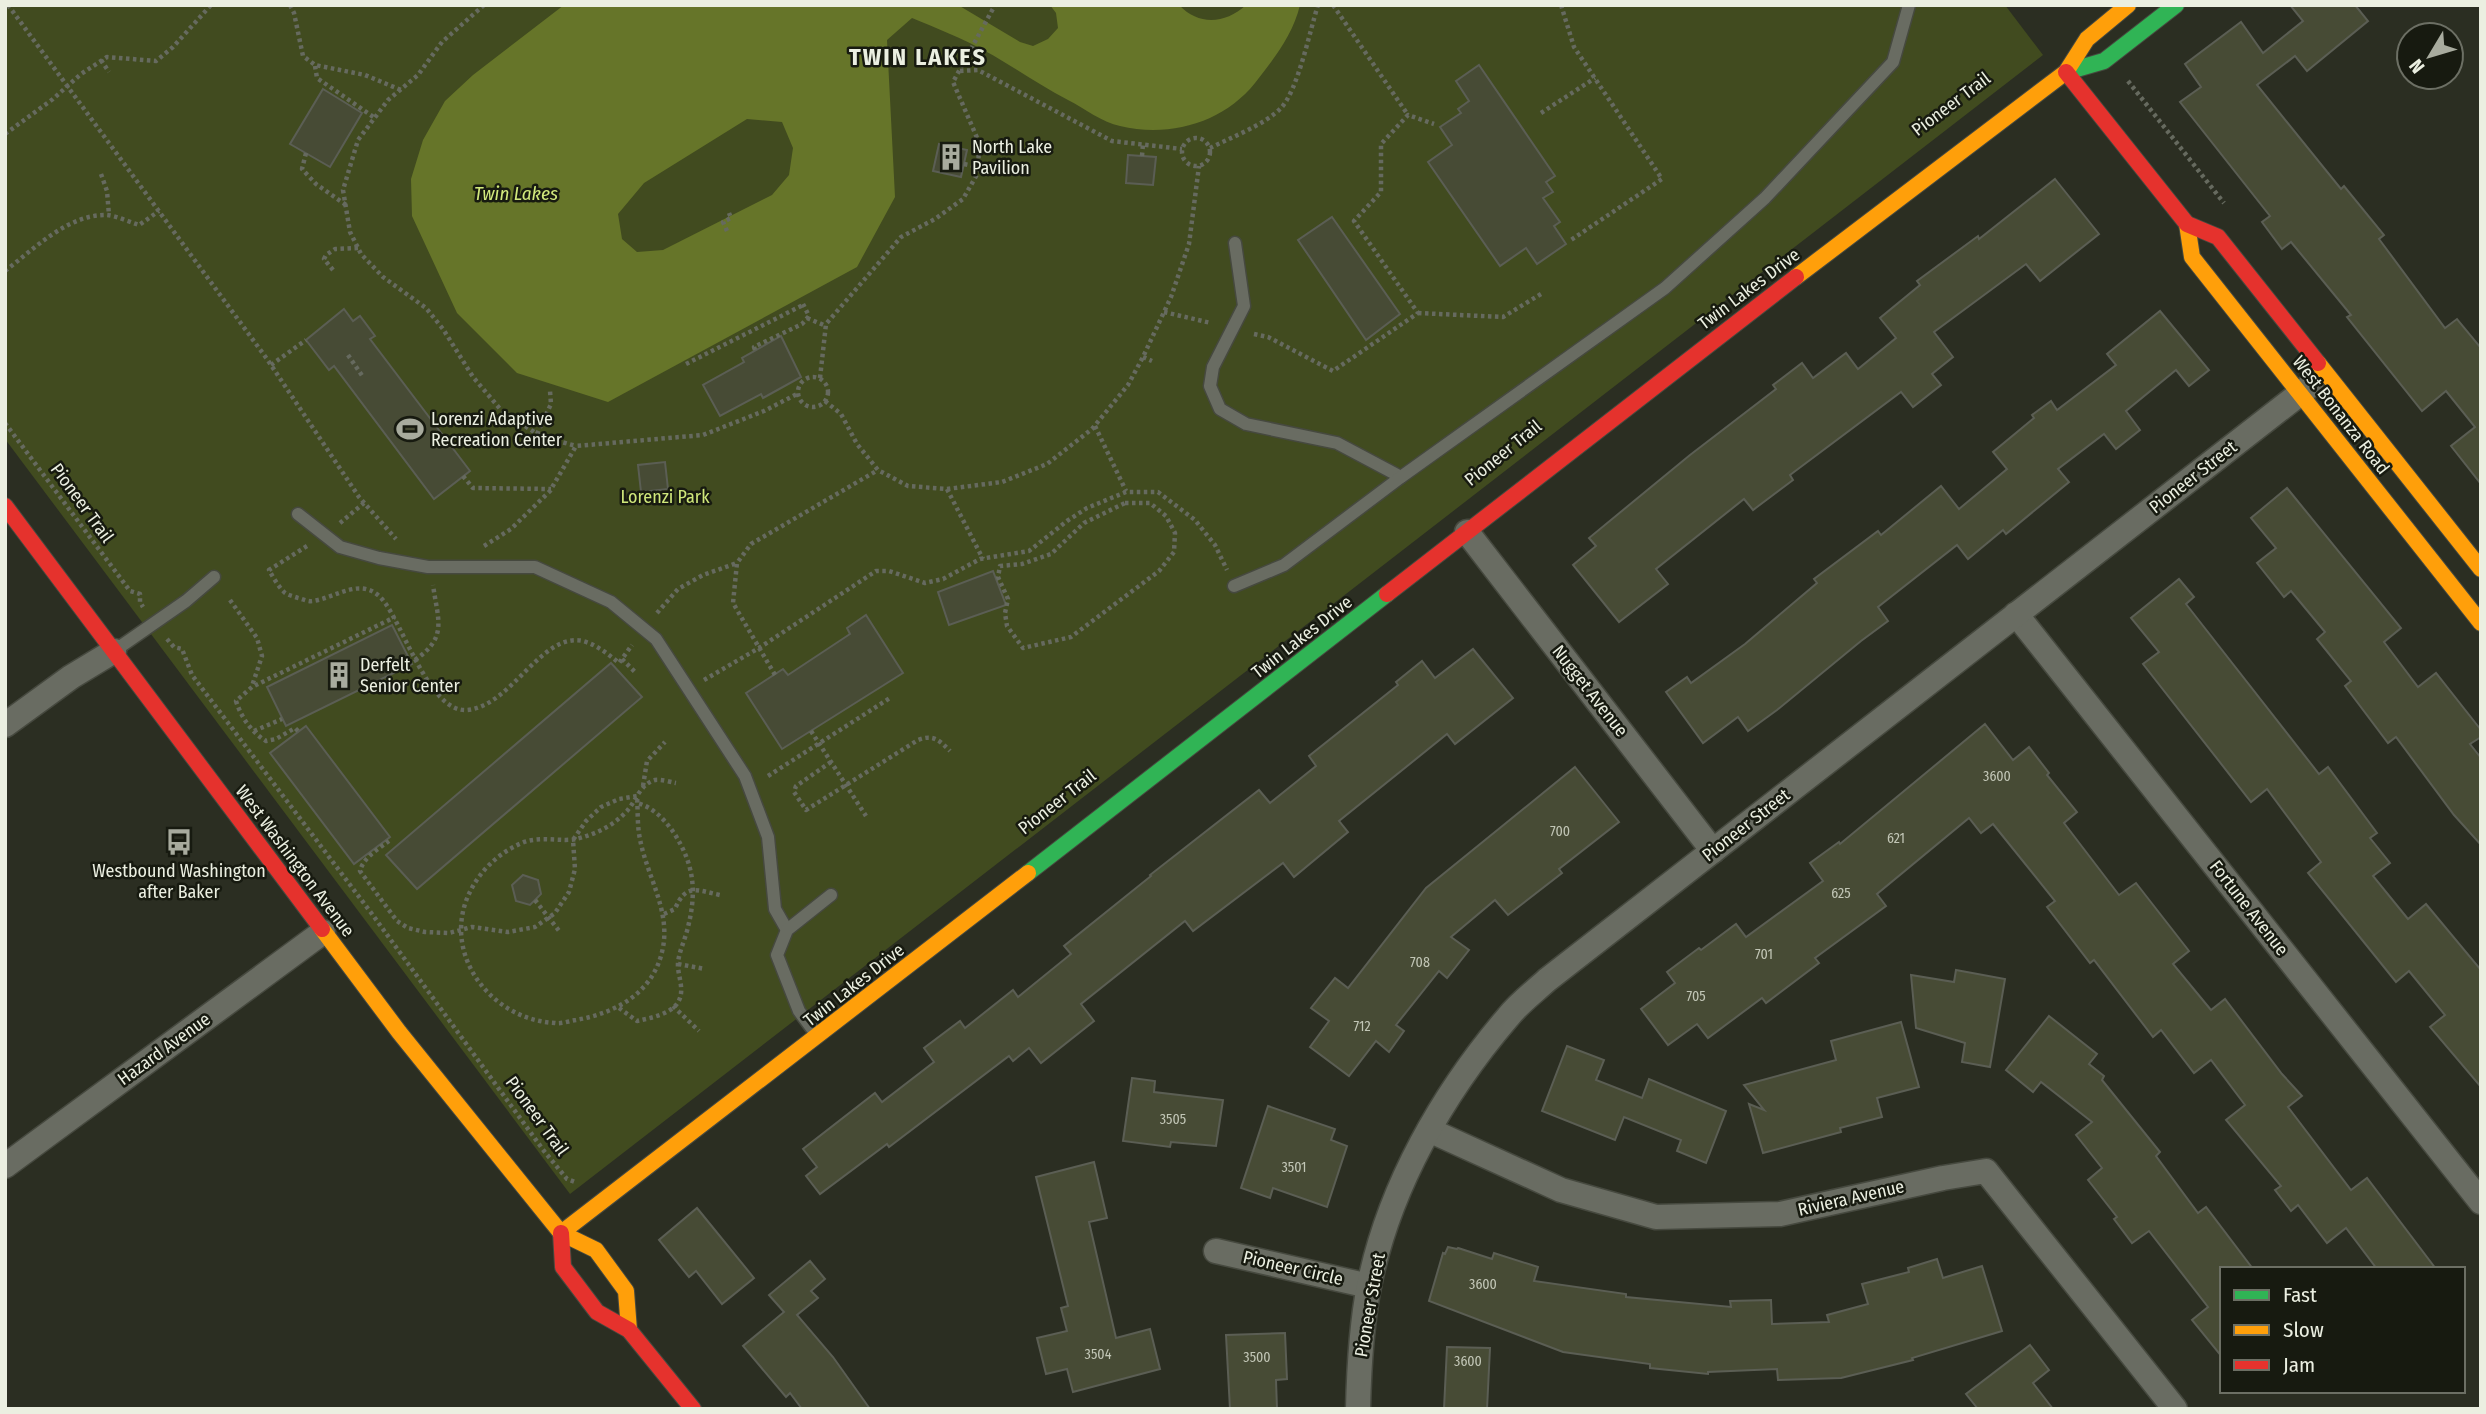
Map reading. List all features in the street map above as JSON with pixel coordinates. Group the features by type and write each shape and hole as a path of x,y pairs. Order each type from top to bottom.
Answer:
{"street":[{"name":"Twin Lakes Drive","path":"561,1233 818,1037 1653,386 2066,72 2087,39 2128,5"},
{"name":"Twin Lakes Drive","path":"2066,72 2104,61 2176,5"},
{"name":"West Bonanza Road","path":"2066,72 2187,224 2218,237 2481,569"},
{"name":"West Bonanza Road","path":"2187,224 2192,257 2481,623"},
{"name":"Pioneer Street","path":"1358,1409 1360,1352 1369,1286 1382,1237 1404,1178 1429,1130 1467,1071 1509,1016 1547,980 2326,373"},
{"name":"West Washington Avenue","path":"5,506 407,1043 561,1233 596,1250 626,1291 629,1330"},
{"name":"Nugget Avenue","path":"1467,532 1713,850"},
{"name":"Fortune Avenue","path":"2016,614 2481,1202"},
{"path":"5,725 71,677 114,652"},
{"name":"Hazard Avenue","path":"5,1166 323,932"},
{"name":"Riviera Avenue","path":"1429,1130 1561,1190 1656,1217 1780,1214 1986,1171 2175,1409"},
{"path":"561,1233 563,1267 597,1312 629,1330 693,1409"},
{"name":"Pioneer Circle","path":"1216,1251 1369,1286"}],"lane":[{"path":"1234,586 1284,565 1401,477 1665,288 1765,198 1893,62 1909,5"},
{"path":"1235,243 1244,306 1213,367 1210,386 1220,409 1246,424 1336,443 1401,477"},
{"path":"298,514 340,547 379,558 431,567 535,567 611,603 645,629 656,639 745,776 768,837 775,909 787,930"},
{"path":"114,652 186,601 214,577"},
{"path":"818,1037 799,1011 777,955 787,930 831,895"}],"path":[{"path":"8,5 271,365 359,497 395,539 404,544"},
{"path":"5,134 107,57 156,61 173,47 211,5"},
{"path":"290,5 303,56 315,65 365,75 401,90"},
{"path":"484,5 442,42 418,75 388,100 358,139 343,190 350,232 361,254 383,277 426,308 443,328 473,377 501,410 537,434 576,446 704,435 764,411 799,393"},
{"path":"820,378 826,326 901,237 963,199 979,171 978,140 953,82 995,5"},
{"path":"1210,148 1250,129 1282,107 1297,76 1318,5"},
{"path":"1333,5 1408,115 1434,124"},
{"path":"1561,5 1574,47 1662,179 1571,240"},
{"path":"101,60 109,72"},
{"path":"315,65 317,78 375,118"},
{"path":"959,71 978,69 1112,141 1182,149"},
{"path":"1541,113 1595,78"},
{"path":"1408,115 1381,144 1381,192 1354,221 1418,313"},
{"path":"1195,138 1205,140 1210,148 1210,157 1195,167 1186,163 1182,149 1187,141 1195,138"},
{"path":"1142,156 1143,144"},
{"path":"306,153 302,169 316,184 346,205"},
{"path":"964,164 979,167"},
{"path":"825,401 841,414 857,443 878,470 908,486 947,489 1002,482 1047,464 1096,426 1128,385 1143,357 1171,297 1189,244 1199,166"},
{"path":"102,174 109,215"},
{"path":"5,271 64,227 86,218 109,215 139,225 159,211"},
{"path":"727,232 723,222 732,218 729,213"},
{"path":"333,270 324,259 326,255 335,250 358,248"},
{"path":"1334,371 1418,313 1503,317 1541,294"},
{"path":"686,364 803,303 809,316 802,324 754,347 755,350"},
{"path":"807,318 826,326"},
{"path":"271,365 306,340"},
{"path":"348,355 363,377"},
{"path":"1143,357 1152,361"},
{"path":"815,376 829,389 825,401 820,405 809,406 801,401 799,393 799,386 806,379 815,376"},
{"path":"537,434 551,404 550,391"},
{"name":"Pioneer Trail","path":"5,423 130,591 140,594"},
{"path":"1096,426 1126,492"},
{"path":"482,547 511,530 551,489 576,446"},
{"path":"775,675 733,603 737,563 751,544 878,470"},
{"path":"463,476 473,488 551,489"},
{"path":"947,489 983,559"},
{"path":"689,689 759,648 876,571 889,571 925,583 943,579 983,559 1030,551 1087,508 1126,492 1158,492 1195,520 1215,545 1234,586"},
{"path":"1125,503 1150,503 1166,516 1175,533 1174,552 1159,571 1071,637 1023,648 1007,626 1005,613 1008,599 998,578 1000,566 1022,564 1051,554 1092,519 1125,503"},
{"path":"1087,508 1092,519"},
{"path":"269,570 285,593 311,602 349,589 366,588 380,597 395,617 421,674 455,708 467,710 500,696 515,678 549,650 570,640 596,646 620,663 678,589 704,575 737,563"},
{"path":"415,660 431,648 440,631 431,567"},
{"path":"230,600 257,638 262,656 252,687"},
{"path":"298,731 295,728 276,739 266,741 254,731 236,701 252,687 395,617"},
{"name":"Pioneer Trail","path":"182,649 192,675 365,904 544,1150 567,1180 579,1183"},
{"path":"622,659 636,673"},
{"path":"750,788 890,698"},
{"path":"254,731 282,719"},
{"path":"811,731 866,816"},
{"path":"831,762 796,786 794,792 806,810 927,736 937,738 950,751"},
{"path":"637,799 639,838 664,914 662,952 646,984 618,1008 597,1016 556,1023 525,1017 496,1001 473,976 463,954 461,930 464,906 472,884 498,856 526,842 554,838 573,840 606,829 637,799 643,787 647,761 665,742"},
{"path":"643,787 656,780 676,783"},
{"path":"389,841 365,860 360,871 397,921 408,928 425,932 449,933 472,927 508,932 535,927 555,913 569,892 575,869 573,840 586,821 601,807 619,799 637,799 657,813 681,844 692,867 693,890 688,929 678,964 682,990 677,1004 661,1015 637,1021 618,1008"},
{"path":"664,914 675,909 686,891 720,895"},
{"path":"534,900 560,932"},
{"path":"678,964 705,969"},
{"path":"673,1006 699,1031"}],"green space":[{"name":"Lorenzi Park","path":"5,5 2005,5 2043,55 570,1194 5,439"}],"water":[{"name":"Twin Lakes","path":"564,5 958,5 1020,42 1033,46 1048,39 1058,28 1056,13 1050,5 1179,5 1195,17 1212,20 1229,16 1246,5 1300,5 1293,27 1282,47 1242,97 1211,117 1194,124 1157,130 1107,122 976,46 912,18 887,40 895,197 857,267 608,402 517,373 457,313 412,216 411,179 423,140 445,101 473,75","holes":["747,119 782,122 793,148 789,175 772,195 663,250 637,252 622,239 618,214 644,183"]}],"building":[{"path":"2290,5 2355,5 2368,21 2307,71 2295,56 2257,85 2341,189 2344,186 2384,235 2379,239 2445,328 2457,319 2481,348 2481,484 2451,446 2475,427 2446,391 2422,411 2347,317 2351,315 2291,242 2282,249 2262,222 2270,216 2180,102 2201,87 2185,64 2241,22 2263,53 2303,21"},
{"path":"1479,65 1555,176 1546,182 1553,192 1543,198 1560,222 1554,226 1566,244 1537,264 1526,248 1500,266 1428,162 1452,145 1440,127 1461,113 1458,109 1469,101 1456,81"},
{"path":"323,89 362,113 330,167 290,144"},
{"name":"North Lake Pavilion","path":"939,144 967,150 961,177 933,171"},
{"path":"1128,155 1156,157 1153,185 1126,183"},
{"path":"2055,179 2099,234 2040,281 2026,264 1934,332 1953,357 1932,374 1941,385 1913,407 1901,392 1790,475 1793,480 1753,510 1744,499 1656,569 1668,584 1619,622 1573,565 1596,546 1589,538 1776,389 1773,385 1802,363 1813,378 1846,353 1858,369 1896,338 1880,318 1920,285 1917,281 1978,236 1979,239"},
{"path":"1332,217 1400,314 1366,340 1298,240"},
{"name":"Lorenzi Adaptive Recreation Center","path":"344,309 353,321 360,316 375,336 370,339 470,471 434,499 334,366 329,370 306,340"},
{"path":"2160,311 2209,370 2189,386 2176,370 2126,411 2140,430 2116,449 2104,434 2058,469 2069,482 2006,534 2003,530 1968,559 1957,545 1878,607 1888,621 1777,710 1748,731 1738,717 1703,743 1666,692 1687,677 1691,683 1745,644 1817,583 1814,579 1878,531 1881,535 1941,486 1959,509 2007,469 1993,452 2051,401 2057,410 2116,365 2107,354"},
{"path":"781,336 801,377 763,398 761,394 720,416 703,385 744,362 742,358"},
{"path":"665,462 668,489 641,492 638,465"},
{"path":"2287,488 2401,628 2384,642 2418,687 2436,673 2481,730 2481,737 2470,744 2481,758 2481,845 2454,815 2396,737 2388,743 2345,686 2351,681 2317,639 2325,632 2291,591 2284,597 2257,563 2276,548 2251,518"},
{"path":"993,571 1006,605 949,625 938,592"},
{"path":"2179,579 2194,597 2186,604 2319,774 2328,767 2377,833 2370,838 2390,863 2373,876 2408,919 2426,904 2481,970 2481,1087 2430,1027 2445,1015 2409,971 2396,982 2308,873 2321,862 2267,789 2251,802 2143,664 2159,652 2131,618"},
{"path":"866,615 903,673 782,749 746,693 783,669 788,675 850,634 847,628"},
{"name":"Derfelt Senior Center","path":"392,625 412,664 286,726 267,687"},
{"path":"1473,649 1513,698 1455,744 1447,734 1339,821 1348,832 1294,877 1283,863 1193,931 1185,921 1081,1004 1094,1021 1041,1063 1029,1048 1013,1061 1009,1056 889,1147 887,1144 820,1194 806,1176 817,1167 803,1149 875,1093 882,1102 934,1062 924,1048 960,1021 965,1028 1013,990 1018,997 1071,954 1064,946 1259,790 1270,803 1316,766 1309,756 1398,685 1396,682 1422,661 1435,678"},
{"path":"611,663 642,697 417,889 386,855"},
{"path":"1985,724 2013,760 2029,747 2049,773 2047,775 2077,812 2064,823 2119,895 2136,883 2189,951 2173,964 2211,1010 2225,999 2302,1096 2288,1107 2351,1190 2367,1178 2434,1267 2375,1267 2346,1228 2327,1243 2298,1205 2291,1211 2275,1190 2281,1186 2226,1120 2245,1105 2211,1060 2194,1073 2161,1030 2153,1037 2094,960 2090,963 2047,907 2055,901 1993,824 1981,833 1969,818 1877,894 1886,906 1815,958 1819,963 1766,1003 1762,998 1708,1038 1697,1024 1668,1045 1641,1009 1675,983 1667,972 1736,924 1746,937 1823,881 1810,863 1839,842 1840,844"},
{"path":"306,726 390,837 354,864 270,753"},
{"path":"1575,767 1619,822 1559,869 1562,873 1508,915 1495,900 1451,937 1469,950 1447,978 1439,971 1396,1025 1404,1031 1389,1052 1376,1041 1349,1076 1310,1047 1329,1021 1311,1008 1335,978 1348,988 1426,888"},
{"path":"523,875 538,880 541,894 530,905 516,901 512,885"},
{"path":"1956,970 2005,979 1990,1067 1962,1062 1965,1043 1916,1028 1911,975 1954,982"},
{"path":"2049,1016 2097,1054 2089,1064 2104,1076 2102,1080 2160,1152 2156,1156 2198,1213 2206,1207 2251,1267 2220,1267 2220,1355 2192,1320 2208,1307 2149,1231 2132,1243 2114,1219 2117,1217 2088,1180 2102,1168 2076,1135 2092,1122 2041,1082 2033,1092 2006,1070"},
{"path":"1901,1022 1919,1087 1877,1098 1882,1117 1840,1128 1841,1132 1763,1153 1749,1104 1764,1110 1744,1085 1836,1060 1831,1041"},
{"path":"1567,1046 1604,1060 1596,1080 1642,1098 1649,1079 1726,1111 1706,1163 1677,1151 1681,1140 1624,1117 1615,1140 1542,1111"},
{"path":"1132,1078 1155,1081 1154,1092 1223,1100 1216,1146 1171,1142 1170,1147 1123,1141"},
{"path":"1268,1106 1335,1129 1331,1140 1347,1146 1327,1207 1273,1188 1270,1198 1241,1188"},
{"path":"1094,1162 1107,1218 1089,1222 1116,1338 1150,1329 1160,1369 1073,1392 1067,1369 1046,1374 1037,1338 1067,1331 1061,1308 1068,1306 1036,1177"},
{"path":"697,1208 754,1278 722,1304 696,1271 689,1277 659,1240"},
{"path":"1448,1247 1492,1259 1494,1253 1538,1267 1534,1281 1626,1294 1626,1297 1731,1307 1730,1301 1771,1300 1772,1324 1829,1322 1827,1315 1868,1304 1862,1284 1909,1272 1908,1268 1937,1259 1943,1278 1982,1266 2002,1331 1912,1358 1913,1360 1841,1378 1778,1380 1777,1369 1708,1374 1650,1368 1650,1364 1563,1352 1429,1301 1443,1253 1445,1254"},
{"path":"810,1261 825,1279 811,1291 818,1298 797,1315 833,1357 870,1409 802,1409 790,1393 786,1397 743,1346 784,1312 769,1295"},
{"path":"1285,1333 1287,1379 1276,1380 1277,1409 1230,1409 1226,1335"},
{"path":"2030,1345 2049,1370 2033,1383 2053,1409 1978,1409 1966,1394"},
{"path":"1447,1347 1490,1348 1487,1409 1444,1409"}],"traffic: fast":[{"path":"2066,72 2104,61 2176,5"},
{"path":"1028,873 1387,594"}],"traffic: slow":[{"path":"1796,277 2066,72 2087,39 2128,5"},
{"path":"2187,224 2192,257 2481,623"},
{"path":"2318,363 2481,569"},
{"path":"561,1233 1028,873"},
{"path":"322,929 399,1032 561,1233 596,1250 626,1291 629,1330"}],"traffic: jam":[{"path":"2066,72 2187,224 2218,237 2318,363"},
{"path":"1387,594 1796,277"},
{"path":"5,506 322,929"},
{"path":"561,1233 563,1267 597,1312 629,1330 693,1409"}],"place":[{"name":"North Lake Pavilion","path":"951,157"},
{"name":"Lorenzi Adaptive Recreation Center","path":"410,429"},
{"name":"Derfelt Senior Center","path":"339,675"},
{"name":"Westbound Washington after Baker","path":"179,842"}],"district":[{"name":"TWIN LAKES","path":"918,57"}]}
